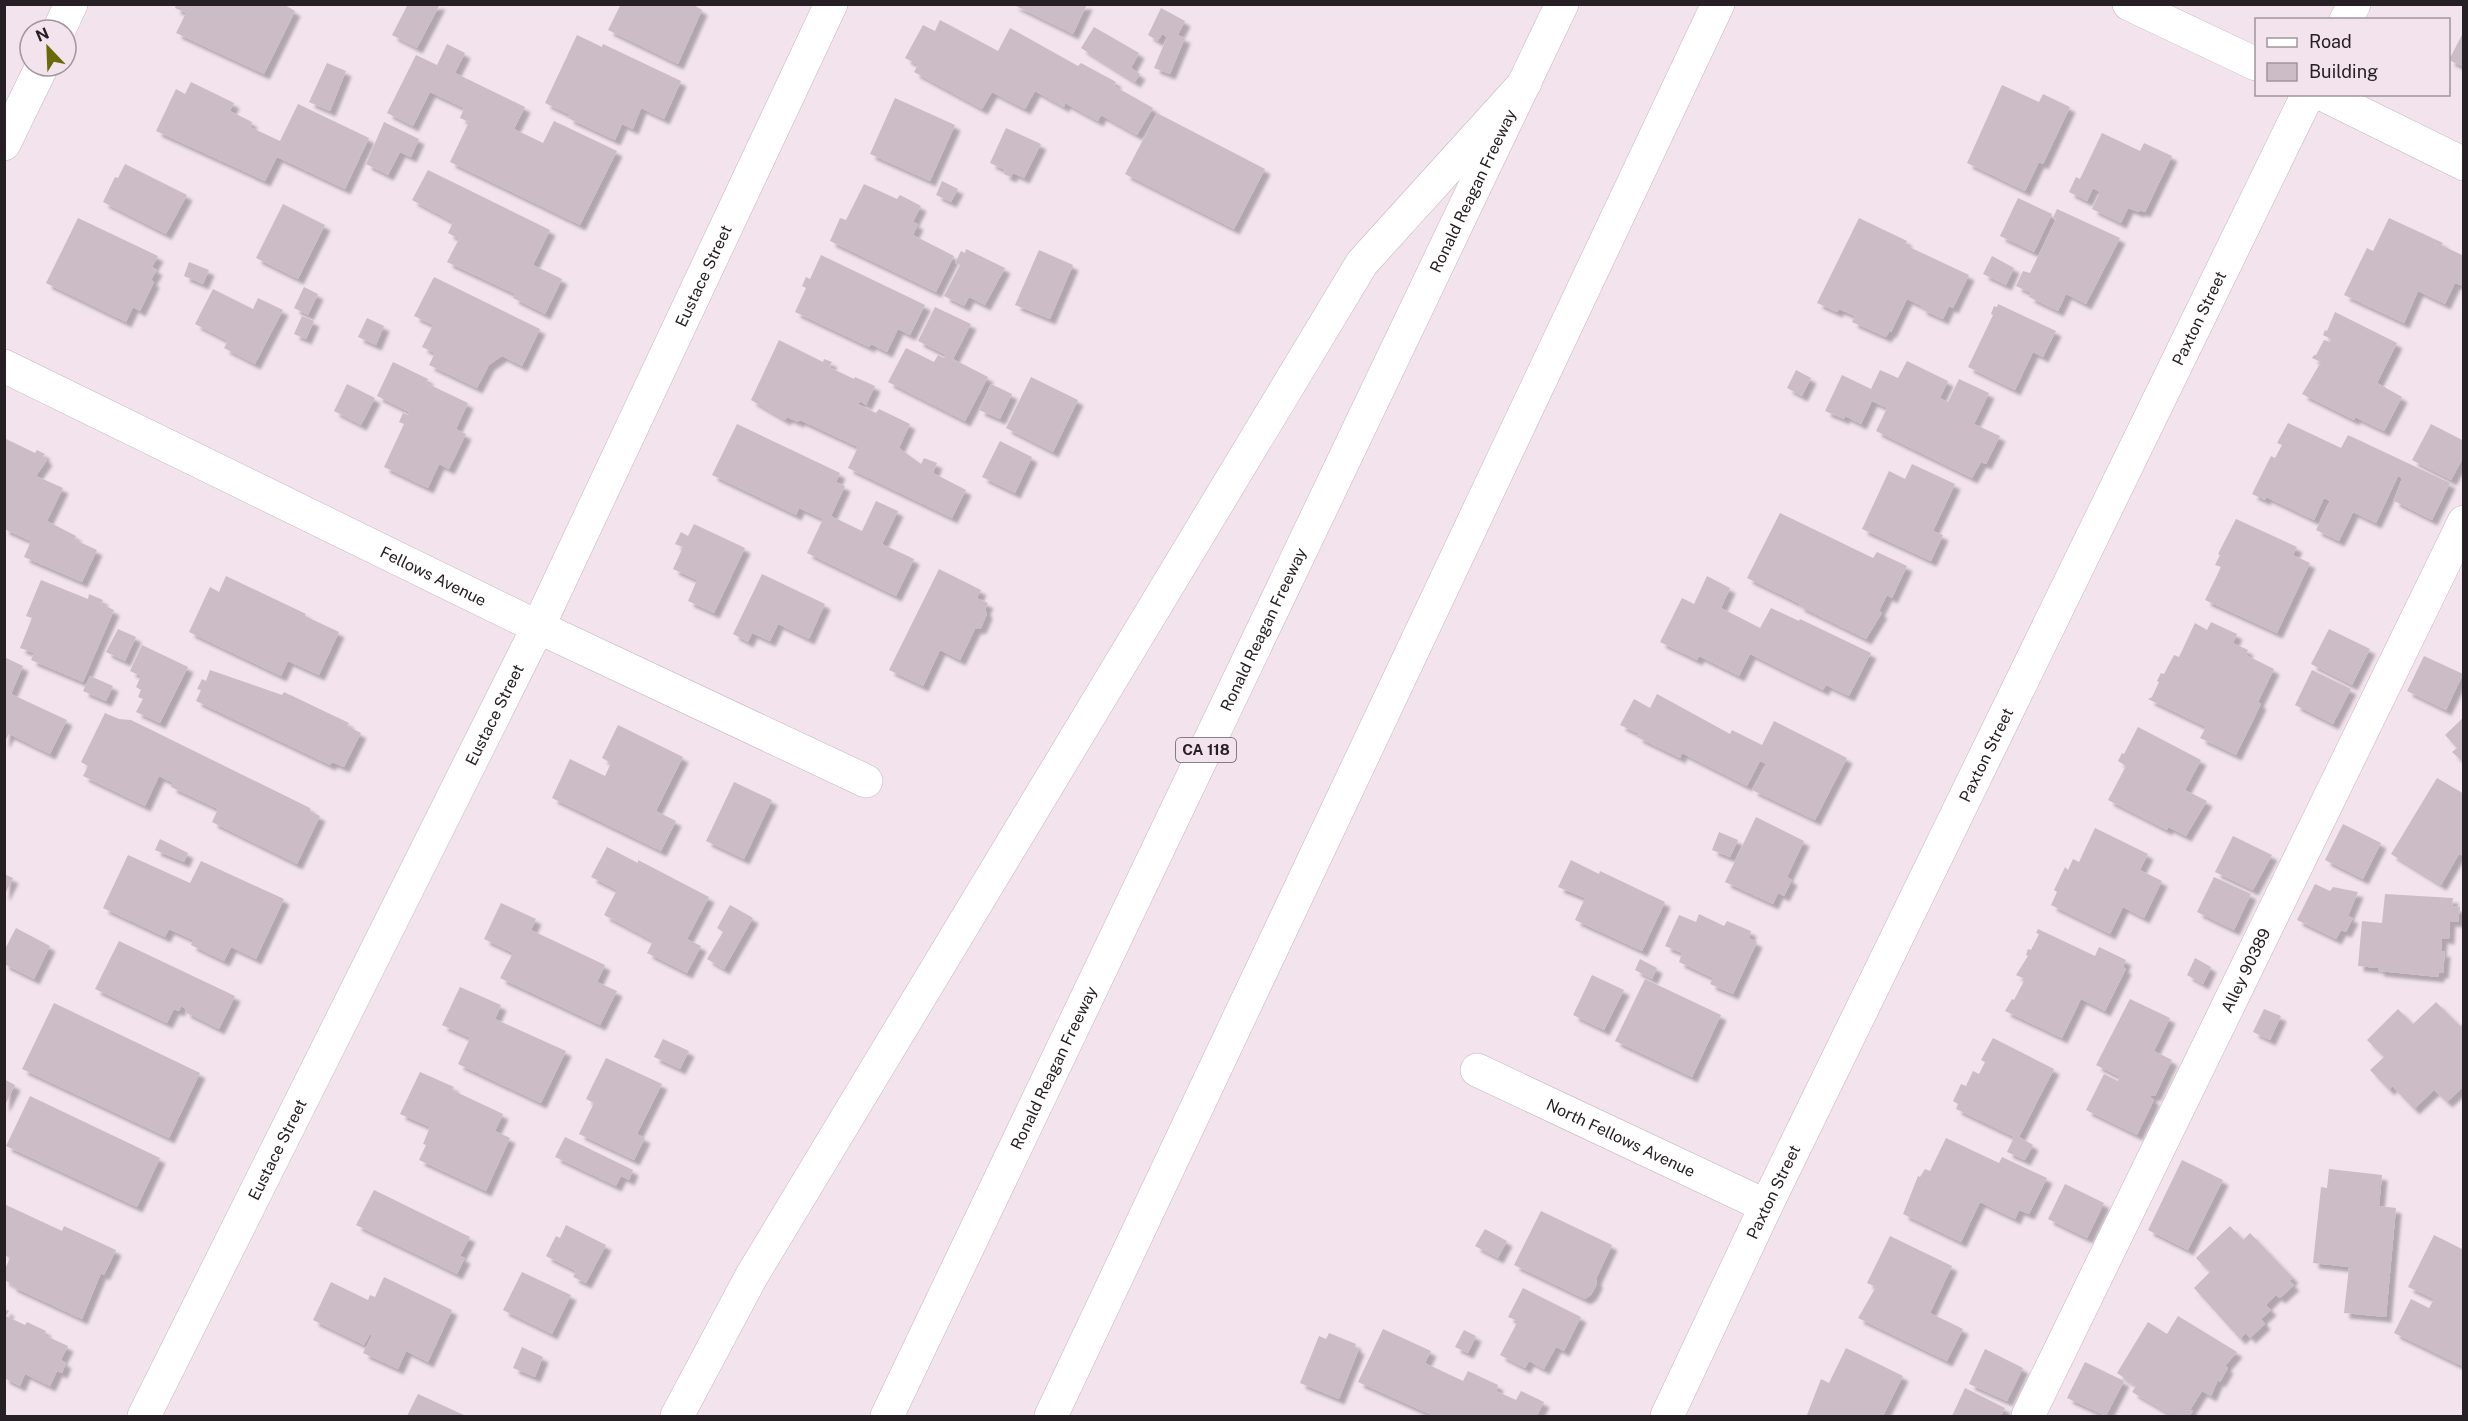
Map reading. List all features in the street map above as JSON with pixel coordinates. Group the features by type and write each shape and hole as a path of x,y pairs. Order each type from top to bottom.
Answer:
{"main road":[{"path":"65,18 71,4"},
{"name":"Eustace Street","path":"144,1416 537,627 831,4"},
{"name":"Ronald Reagan Freeway","path":"886,1416 1562,4"},
{"path":"1051,1416 1718,4"},
{"path":"1672,104 1735,4"},
{"path":"2129,4 2255,64"},
{"path":"2347,18 2354,4"},
{"path":"4,144 36,78"},
{"path":"677,1416 751,1277 1362,263 1525,82"},
{"name":"Paxton Street","path":"1668,1416 1766,1206 2307,96"},
{"path":"2326,96 2463,164"},
{"name":"Fellows Avenue","path":"4,366 537,627 866,781"},
{"name":"Alley 90389","path":"2028,1416 2463,522"},
{"name":"North Fellows Avenue","path":"1477,1070 1766,1206"}],"building":[{"path":"176,4 283,4 295,11 264,74 176,33 186,13 175,8"},
{"path":"408,4 440,4 417,48 392,35"},
{"path":"616,4 692,4 702,10 678,64 608,30 620,6"},
{"path":"1012,4 1087,4 1073,34"},
{"path":"1161,8 1185,21 1178,35 1185,38 1170,74 1154,68 1167,37 1162,34 1158,41 1148,35"},
{"path":"940,20 998,51 1010,28 1078,66 1081,63 1116,82 1114,86 1153,108 1137,135 1101,115 1098,121 1065,103 1064,107 1035,91 1025,109 992,92 982,109 914,72 918,65 905,58 923,25 935,31"},
{"path":"1094,27 1139,53 1131,68 1140,74 1135,82 1081,48"},
{"path":"2464,31 2464,67 2450,60"},
{"path":"577,35 602,47 603,44 681,81 664,119 641,108 633,129 622,124 615,140 568,118 570,115 545,103"},
{"path":"447,44 465,53 455,73 525,107 514,129 543,143 554,121 617,151 580,225 450,162 469,122 460,118 464,108 430,92 413,126 387,113 416,55 437,65"},
{"path":"327,63 346,71 330,111 309,102"},
{"path":"191,82 234,103 230,111 252,122 250,127 280,141 298,104 369,138 345,189 277,157 265,181 156,131 176,89 185,94"},
{"path":"2002,85 2039,102 2043,94 2070,107 2043,164 2039,162 2025,191 1967,163"},
{"path":"895,98 955,125 930,181 870,154"},
{"path":"1157,113 1265,169 1234,229 1125,174"},
{"path":"384,122 419,139 411,157 400,152 388,175 366,164"},
{"path":"1006,128 1041,144 1024,178 1013,173 1011,177 1004,174 1005,170 990,163"},
{"path":"2102,133 2140,151 2144,143 2172,156 2145,212 2128,208 2121,223 2092,209 2100,192 2093,188 2087,201 2069,192 2076,177 2080,179"},
{"path":"125,164 187,195 166,234 103,202 115,177 118,178"},
{"path":"428,170 550,230 533,265 562,279 545,314 513,298 515,294 447,262 459,239 448,233 453,222 412,200"},
{"path":"942,181 958,189 951,202 936,195"},
{"path":"864,184 897,199 900,195 921,206 913,222 918,224 913,235 954,256 936,292 830,241 840,218 846,220"},
{"path":"2018,198 2052,214 2034,252 2000,236"},
{"path":"283,204 325,225 298,279 256,258"},
{"path":"2057,209 2120,238 2086,304 2066,294 2058,311 2029,297 2031,293 2016,286 2023,271 2030,273 2056,219 2053,218"},
{"path":"78,218 158,256 152,267 157,270 151,280 154,282 140,311 133,307 126,322 46,283"},
{"path":"1859,218 1907,241 1905,245 1969,275 1953,308 1949,306 1943,319 1921,309 1922,306 1907,299 1891,332 1886,337 1852,322 1855,316 1839,309 1837,312 1817,303"},
{"path":"2389,218 2443,243 2441,245 2464,256 2463,286 2455,283 2445,304 2418,291 2404,323 2344,295 2367,248 2373,251"},
{"path":"966,249 1005,268 985,305 969,297 964,306 944,296 960,265 955,263 961,251 965,253"},
{"path":"1039,250 1073,265 1050,319 1015,305"},
{"path":"821,255 925,305 910,335 898,329 887,352 871,344 869,347 795,312 806,288 802,286 806,277 810,279"},
{"path":"1992,256 2014,268 2006,285 1983,274"},
{"path":"189,262 209,270 203,284 184,276"},
{"path":"434,277 540,329 522,366 502,356 489,365 477,388 429,365 435,353 422,347 433,325 414,316"},
{"path":"304,287 318,294 308,315 294,308"},
{"path":"213,289 253,309 258,298 283,310 255,364 224,348 228,341 195,324"},
{"path":"1998,304 2056,331 2043,357 2033,352 2015,390 1968,367 1993,315 1991,314 1994,306 1997,307"},
{"path":"935,307 971,324 953,359 988,377 965,421 888,382 906,348 934,362 938,355 944,358 946,355 918,341"},
{"path":"2335,312 2397,343 2377,383 2402,397 2384,431 2355,417 2354,420 2302,394 2321,362 2312,358 2324,340 2330,342 2331,339 2323,335"},
{"path":"302,316 314,321 306,339 294,334"},
{"path":"367,318 384,326 376,345 358,337"},
{"path":"779,340 823,362 824,359 832,362 829,367 875,386 866,405 860,401 858,404 876,413 879,409 910,424 899,448 921,464 924,458 937,463 933,473 966,490 952,518 848,468 858,447 800,420 798,422 787,417 785,420 751,400"},
{"path":"1907,361 1948,381 1940,398 1948,402 1959,379 1989,393 1974,424 2000,436 1986,464 1981,462 1972,478 1876,431 1887,408 1872,401 1861,424 1845,416 1844,419 1825,411 1842,375 1871,389 1880,370 1898,378"},
{"path":"393,362 428,379 426,383 468,403 456,429 466,434 449,469 439,464 428,488 384,467 404,424 399,422 403,413 408,415 409,412 377,396"},
{"path":"1796,370 1811,378 1802,396 1787,388"},
{"path":"1031,377 1078,400 1053,452 1006,428"},
{"path":"347,384 375,398 361,425 334,411"},
{"path":"991,384 1012,394 1000,419 979,410"},
{"path":"2288,423 2341,448 2348,435 2450,483 2432,520 2394,501 2402,478 2398,476 2376,523 2353,512 2339,541 2316,530 2330,501 2324,498 2314,520 2266,497 2265,500 2252,494 2271,456 2275,458 2282,445 2277,443"},
{"path":"737,424 840,473 836,482 845,486 831,516 862,531 876,501 898,511 882,544 914,559 896,596 807,553 823,519 799,508 796,515 712,475"},
{"path":"2431,424 2464,441 2464,456 2451,480 2412,460"},
{"path":"4,438 35,453 37,450 45,454 43,456 47,460 36,476 63,488 47,521 76,536 75,540 97,550 82,582 24,557 31,541 4,529"},
{"path":"1000,441 1032,457 1015,493 982,477"},
{"path":"1912,464 1955,484 1933,531 1943,535 1931,561 1862,529 1889,471 1905,479"},
{"path":"1780,513 1873,558 1877,552 1907,566 1892,598 1887,595 1879,611 1882,613 1866,639 1747,578"},
{"path":"2236,519 2297,547 2293,555 2310,563 2277,633 2205,600 2221,567 2215,565 2220,555 2218,554"},
{"path":"694,524 745,548 714,613 688,601 697,580 673,569 683,547 675,544 681,532 688,536"},
{"path":"939,569 981,590 977,598 988,603 985,609 987,614 981,628 975,629 960,660 940,650 923,686 889,670"},
{"path":"762,574 825,604 809,639 778,624 770,641 752,633 748,642 733,634"},
{"path":"226,576 339,632 319,675 288,661 281,676 189,632 210,587 219,592"},
{"path":"1707,576 1730,588 1721,608 1760,628 1771,608 1799,621 1800,619 1871,653 1849,696 1826,685 1823,690 1750,654 1739,676 1699,656 1697,660 1660,642 1682,598 1694,604"},
{"path":"41,580 88,599 89,594 103,600 101,604 114,610 83,682 31,660 34,653 20,648 32,618 26,616"},
{"path":"2211,622 2237,634 2233,643 2248,650 2246,655 2274,669 2258,702 2261,704 2236,755 2200,738 2206,727 2148,699 2152,697 2161,673 2164,674 2174,655 2179,657 2195,623 2207,630"},
{"path":"118,629 136,637 125,661 106,652"},
{"path":"2329,629 2370,649 2352,685 2311,664"},
{"path":"142,645 188,667 160,723 136,712 143,699 138,697 141,690 136,687 141,676 130,671"},
{"path":"2424,656 2463,674 2446,710 2407,691"},
{"path":"4,657 23,666 11,694 67,720 50,754 9,734 4,743"},
{"path":"210,670 282,695 284,692 349,723 347,726 361,733 344,767 332,762 330,765 196,701 201,690 197,689 202,679 206,681"},
{"path":"2312,670 2351,689 2333,724 2295,705"},
{"path":"90,676 113,686 106,701 83,691"},
{"path":"1657,694 1730,734 1732,730 1762,745 1774,721 1847,758 1815,820 1752,790 1766,764 1760,761 1747,786 1682,753 1680,758 1637,737 1639,734 1620,725 1634,699 1650,708"},
{"path":"105,713 119,719 131,720 310,808 310,811 320,816 297,864 212,822 218,809 171,787 173,783 159,776 145,806 83,776 88,766 81,762"},
{"path":"2464,717 2464,763 2452,752 2457,748 2445,735"},
{"path":"618,725 683,757 656,811 676,821 661,851 552,798 570,759 605,776 611,763 602,758"},
{"path":"2138,727 2201,760 2185,790 2207,801 2186,836 2168,827 2167,830 2108,800 2126,766 2118,761"},
{"path":"2437,778 2464,794 2464,856 2459,854 2441,885 2391,854"},
{"path":"734,782 772,800 744,859 706,841"},
{"path":"1756,817 1804,841 1787,877 1792,880 1784,896 1778,893 1773,904 1725,882"},
{"path":"2343,824 2381,843 2363,879 2325,860"},
{"path":"2095,828 2148,854 2140,870 2162,881 2144,918 2123,907 2110,934 2051,905 2057,892 2054,890 2065,867 2068,870 2073,859 2079,862"},
{"path":"1719,832 1738,840 1730,857 1712,850"},
{"path":"2233,836 2272,855 2253,890 2215,872"},
{"path":"160,839 188,853 184,862 155,850"},
{"path":"607,847 638,863 638,860 709,897 687,939 701,946 687,973 647,953 653,941 604,915 617,890 591,877"},
{"path":"128,855 190,883 201,861 284,899 256,959 231,947 224,961 191,945 193,940 169,929 165,937 103,908"},
{"path":"1571,860 1665,902 1642,951 1575,920 1585,898 1558,887"},
{"path":"4,874 13,878 4,896"},
{"path":"2214,877 2251,894 2234,930 2197,912"},
{"path":"2315,884 2330,891 2333,887 2358,892 2348,916 2353,918 2346,932 2341,930 2336,939 2297,920"},
{"path":"2385,894 2453,898 2452,906 2460,907 2458,922 2450,921 2449,939 2442,938 2441,952 2445,951 2443,973 2439,973 2439,977 2379,971 2378,968 2358,966 2362,921 2382,923"},
{"path":"501,903 536,919 531,930 605,965 597,982 617,991 600,1025 500,978 513,953 484,939"},
{"path":"730,905 753,918 724,969 707,959 723,932 717,928"},
{"path":"1699,914 1724,926 1727,921 1751,931 1749,938 1757,942 1733,994 1710,984 1713,978 1679,962 1682,953 1665,946 1679,915 1696,922"},
{"path":"16,928 50,946 34,979 4,964 4,951"},
{"path":"2038,929 2095,956 2099,947 2126,960 2123,967 2126,969 2105,1011 2081,999 2062,1038 2005,1011 2012,999 2014,1000 2025,979 2016,975 2028,956 2026,955 2028,949 2031,950 2039,934 2036,933"},
{"path":"119,941 235,996 219,1029 185,1012 186,1009 181,1006 179,1011 174,1009 167,1023 95,989"},
{"path":"2195,958 2211,967 2203,984 2187,975"},
{"path":"1640,959 1657,968 1652,979 1635,970"},
{"path":"1592,975 1624,990 1604,1030 1573,1015"},
{"path":"1645,979 1721,1015 1692,1077 1615,1041"},
{"path":"460,987 501,1005 495,1019 566,1051 541,1103 458,1064 470,1038 442,1025"},
{"path":"2130,999 2170,1018 2154,1051 2172,1060 2155,1096 2150,1097 2154,1100 2137,1135 2086,1110 2104,1074 2118,1081 2120,1077 2096,1065"},
{"path":"2436,1002 2460,1026 2464,1023 2464,1086 2447,1102 2434,1090 2414,1109 2392,1086 2389,1090 2370,1070 2384,1057 2367,1040 2398,1009 2413,1024"},
{"path":"54,1003 200,1073 169,1138 22,1069"},
{"path":"2264,1009 2281,1016 2270,1040 2253,1032"},
{"path":"1993,1038 2054,1069 2019,1137 2033,1145 2025,1160 2007,1152 2014,1137 1956,1109 1958,1104 1953,1101 1961,1084 1966,1086 1973,1071 1979,1074 1985,1062 1981,1060"},
{"path":"663,1039 689,1051 680,1069 654,1057"},
{"path":"606,1058 662,1084 637,1134 645,1138 634,1160 579,1134 594,1103 586,1099"},
{"path":"420,1072 454,1087 452,1090 503,1114 495,1131 510,1138 486,1191 419,1160 426,1145 423,1144 430,1127 400,1114"},
{"path":"4,1079 15,1085 4,1107"},
{"path":"30,1096 160,1158 137,1207 6,1146"},
{"path":"565,1137 633,1170 629,1180 621,1176 616,1186 555,1157"},
{"path":"1946,1138 1999,1163 2002,1157 2047,1178 2029,1214 2019,1210 2015,1219 1980,1202 1961,1242 1903,1214 1918,1176 1920,1177 1925,1169 1930,1171"},
{"path":"2182,1160 2223,1180 2188,1250 2148,1230"},
{"path":"2329,1169 2382,1175 2379,1206 2396,1208 2386,1317 2344,1313 2349,1267 2313,1263 2321,1187 2327,1188"},
{"path":"2065,1184 2104,1203 2087,1238 2048,1219"},
{"path":"374,1190 470,1237 460,1256 465,1258 457,1274 356,1225"},
{"path":"4,1204 62,1231 64,1226 116,1250 104,1275 101,1273 82,1319 11,1286 12,1284 4,1280 4,1271 10,1258 4,1255"},
{"path":"1541,1211 1612,1245 1596,1279 1597,1284 1591,1295 1585,1299 1514,1265"},
{"path":"566,1225 606,1245 586,1283 573,1277 576,1271 546,1256 556,1236 560,1238"},
{"path":"2230,1226 2243,1240 2250,1233 2293,1278 2289,1281 2294,1285 2280,1298 2276,1295 2266,1305 2271,1310 2261,1319 2265,1324 2250,1338 2246,1333 2240,1339 2194,1288 2210,1272 2196,1258"},
{"path":"1485,1229 1507,1241 1498,1258 1475,1246"},
{"path":"2434,1235 2464,1250 2464,1367 2394,1333 2411,1299 2429,1308 2434,1299 2408,1287"},
{"path":"1890,1236 1952,1266 1930,1313 1963,1329 1947,1361 1858,1318 1876,1287 1867,1283"},
{"path":"522,1272 571,1295 552,1334 503,1310"},
{"path":"384,1277 452,1310 428,1362 406,1351 398,1369 363,1353 372,1335 370,1334 364,1345 313,1320 331,1282 368,1300 370,1295 375,1297"},
{"path":"1523,1288 1581,1317 1564,1351 1556,1347 1544,1369 1529,1361 1525,1368 1500,1355 1518,1321 1508,1317"},
{"path":"4,1309 9,1311 6,1316 46,1331 44,1335 68,1346 61,1360 66,1363 62,1373 57,1371 50,1386 25,1374 20,1386 4,1378"},
{"path":"2178,1316 2237,1352 2225,1366 2228,1368 2220,1382 2218,1380 2211,1396 2202,1391 2190,1410 2193,1411 2189,1416 2173,1416 2132,1392 2136,1386 2117,1373 2148,1322 2167,1334"},
{"path":"1383,1329 1431,1351 1425,1363 1463,1381 1468,1371 1498,1385 1496,1391 1516,1400 1521,1391 1544,1402 1537,1416 1434,1416 1358,1382"},
{"path":"1464,1330 1476,1336 1468,1353 1455,1347"},
{"path":"1329,1333 1356,1344 1355,1347 1359,1349 1339,1399 1300,1383 1319,1336 1326,1339"},
{"path":"522,1347 543,1357 535,1377 513,1368"},
{"path":"1846,1348 1903,1376 1883,1416 1807,1415 1821,1379 1829,1383"},
{"path":"1985,1349 2023,1368 2007,1401 1969,1384"},
{"path":"2085,1362 2124,1381 2106,1416 2067,1398"},
{"path":"1965,1388 2005,1408 2001,1416 1952,1416"},
{"path":"418,1394 466,1416 407,1416"}]}
